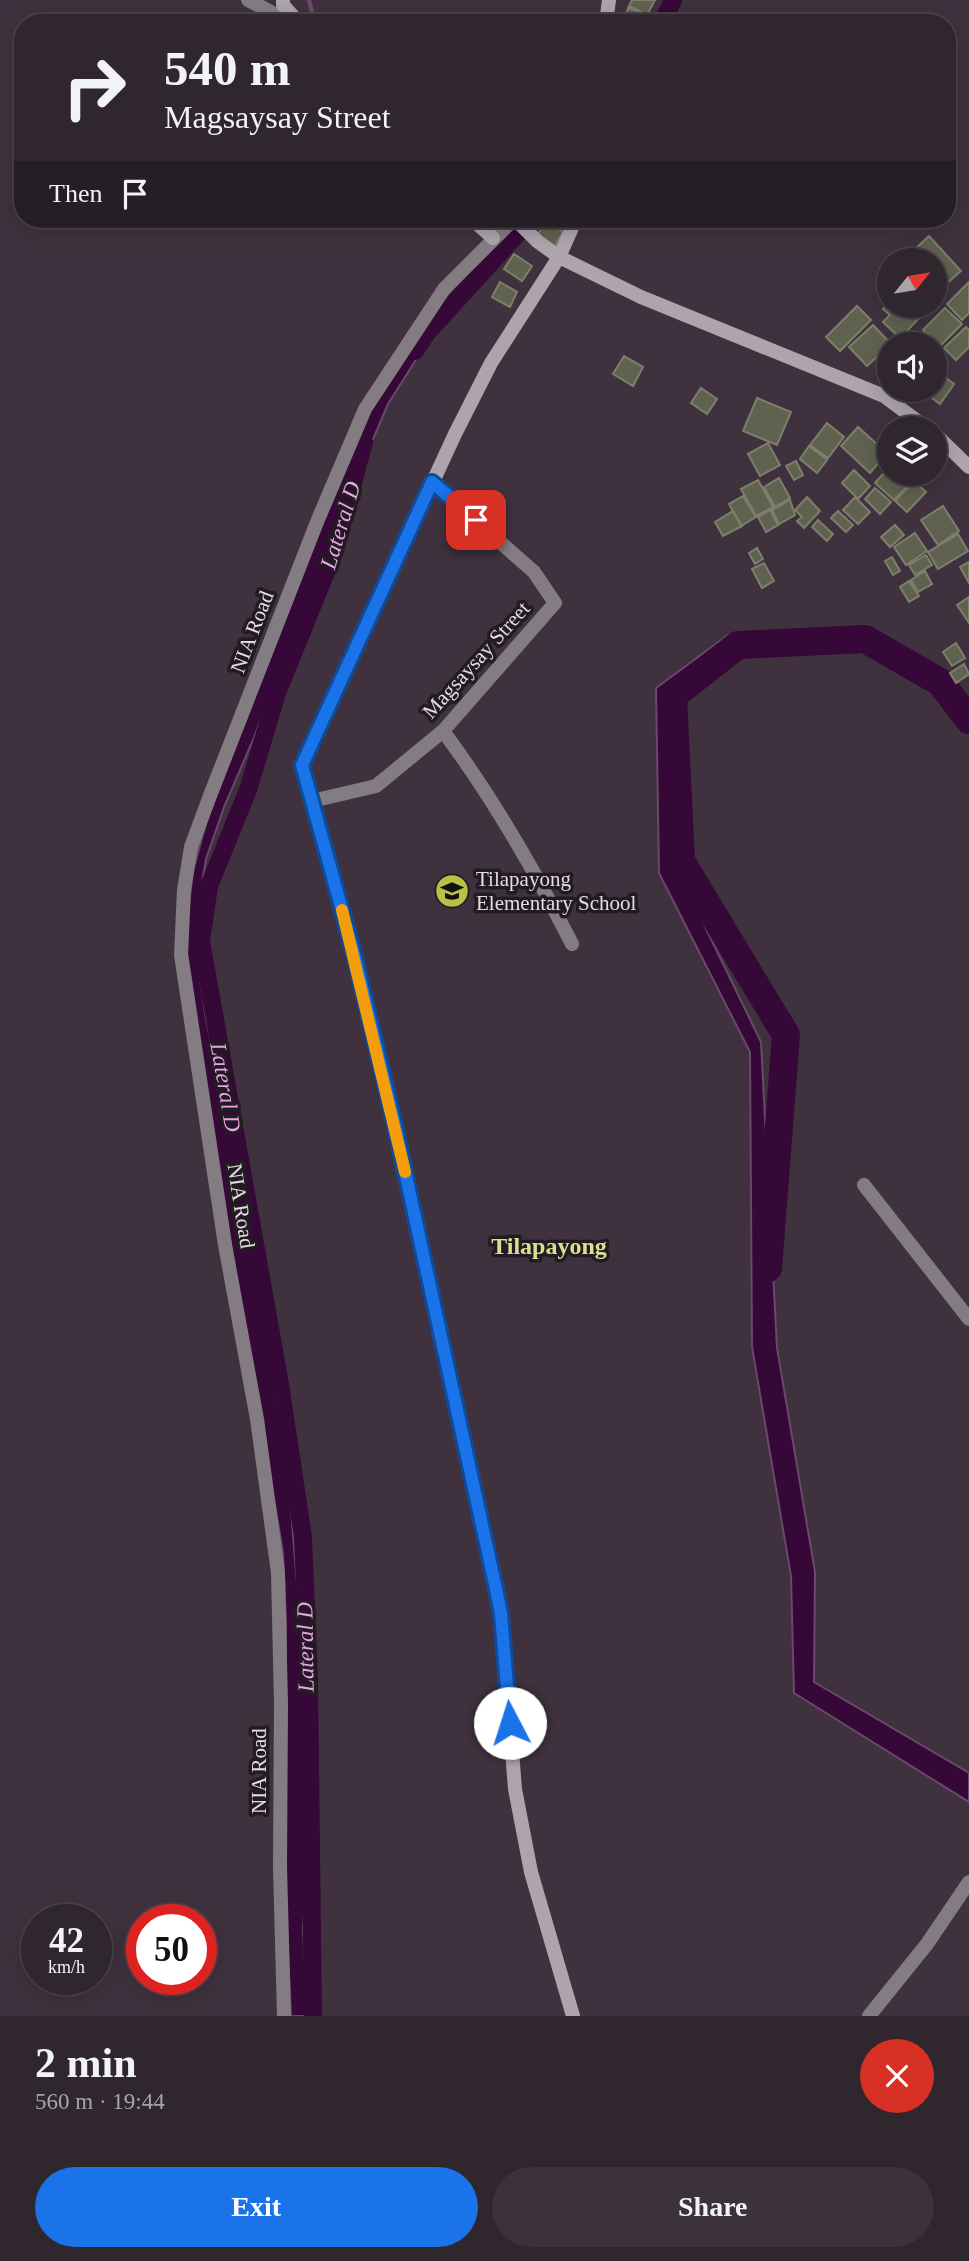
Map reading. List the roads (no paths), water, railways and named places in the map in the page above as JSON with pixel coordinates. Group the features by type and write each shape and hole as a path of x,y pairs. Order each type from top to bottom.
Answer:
{"main road":[{"path":"482,228 493,238"},
{"path":"523,228 559,257 641,297 884,396 911,416"},
{"path":"572,228 559,257 491,363 432,482 302,765 356,961 394,1121 501,1614 515,1789 531,1872 573,2016"},
{"path":"947,446 969,467"}],"street":[{"path":"248,0 275,14"},
{"name":"NIA Road","path":"284,2016 278,1573 257,1419 225,1245 181,954 184,890 191,847 207,804 370,400 444,289 504,228"},
{"name":"Magsaysay Street","path":"312,801 376,786 443,732 555,603 534,572 432,482"},
{"path":"443,732 503,818 543,886 572,944"},
{"path":"864,1185 969,1319"},
{"path":"869,2016 927,1944 969,1882"}],"waterway":[{"path":"309,0 312,14"},
{"name":"Lateral D","path":"666,14 673,0"},
{"name":"Lateral D","path":"415,351 426,334 518,233"},
{"name":"Lateral D","path":"313,2016 309,1681 303,1537 280,1384 201,941 209,886 248,790 277,693 335,550 364,442"},
{"path":"768,1268 786,1035 681,861 673,696 738,645 865,639 940,682 969,720"}],"place":[{"name":"Tilapayong Elementary School","path":"452,891"}],"district":[{"name":"Tilapayong","path":"549,1246"}]}
